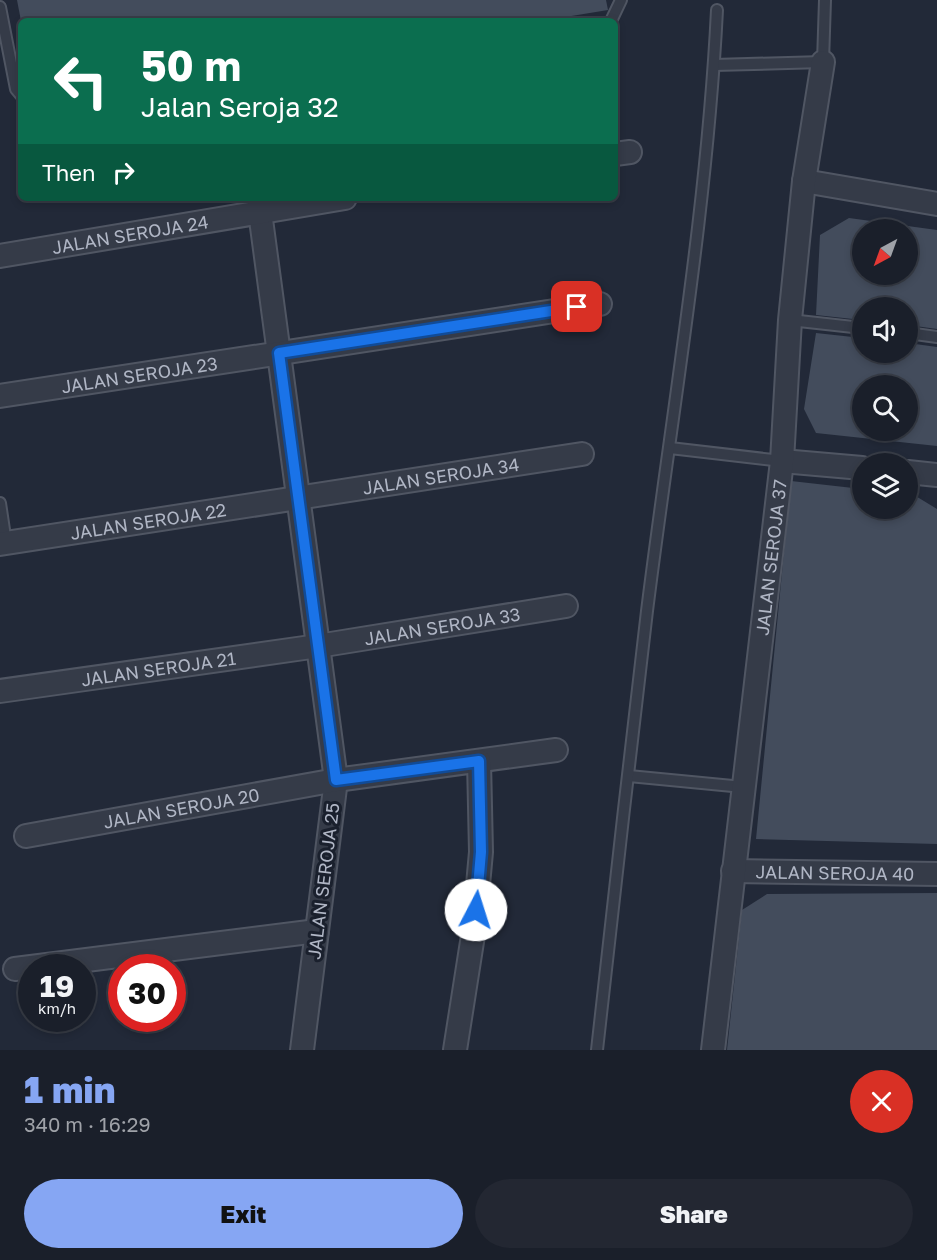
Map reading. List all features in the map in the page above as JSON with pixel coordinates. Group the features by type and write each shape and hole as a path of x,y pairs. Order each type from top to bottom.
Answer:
{"street":[{"name":"JALAN SEROJA 37","path":"713,1050 783,461 790,320 804,181 823,62"},
{"path":"804,181 937,204"},
{"name":"JALAN SEROJA 24","path":"0,256 327,201"},
{"name":"JALAN SEROJA 25","path":"260,212 336,780 302,1050"},
{"name":"JALAN SEROJA 23","path":"0,396 600,304"},
{"name":"JALAN SEROJA 34","path":"298,498 582,454"},
{"path":"783,461 852,467"},
{"path":"918,473 937,475"},
{"name":"JALAN SEROJA 22","path":"3,544 298,498"},
{"name":"JALAN SEROJA 33","path":"318,646 566,606"},
{"name":"JALAN SEROJA 21","path":"0,691 318,646"},
{"name":"JALAN SEROJA 20","path":"26,836 336,780 556,750"},
{"path":"455,1050 474,929 481,852 479,761"},
{"name":"JALAN SEROJA 40","path":"733,871 937,873"},
{"path":"15,969 317,931"}],"lane":[{"path":"612,18 621,0"},
{"path":"714,65 823,62 825,0"},
{"path":"0,7 18,91"},
{"path":"597,1050 647,611 670,448 714,65 717,10"},
{"path":"790,320 852,327"},
{"path":"918,334 937,337"},
{"path":"670,448 783,461"},
{"path":"0,503 3,544"},
{"path":"629,776 743,787"}],"building":[{"path":"17,0 606,0 608,10 559,18 20,18"},
{"path":"849,218 856,219 852,219 852,285 918,285 918,227 937,230 937,329 918,326 918,297 852,297 852,319 816,315 820,235"},
{"path":"816,333 852,337 852,363 918,363 918,344 937,347 937,446 890,441 918,441 918,375 852,375 852,437 816,433 804,409"},
{"path":"791,481 852,488 852,519 918,519 918,497 937,509 937,844 756,839"},
{"path":"937,893 937,1050 727,1050 742,910 767,894"}],"route":[{"path":"476,910 481,852 479,761 336,780 279,353 577,307"}]}
